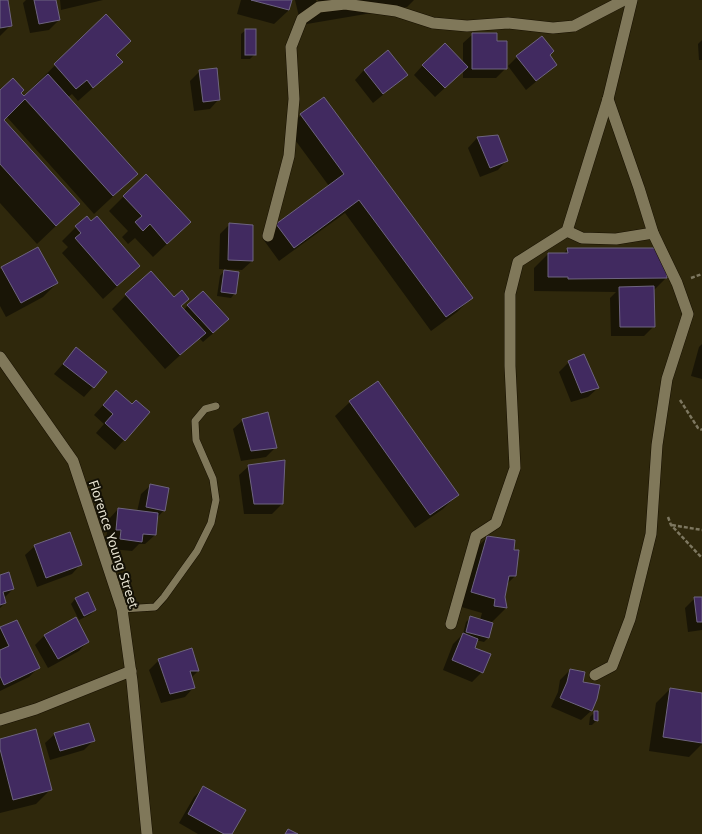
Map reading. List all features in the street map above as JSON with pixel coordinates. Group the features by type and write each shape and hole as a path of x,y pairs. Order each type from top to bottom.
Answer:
{"street":[{"path":"268,236 290,156 294,99 291,47 302,19 319,7 345,4 396,11 434,23 467,26 508,23 553,28 574,26 624,0"},
{"path":"451,624 476,536 496,523 515,468 510,366 510,294 518,262 567,231 608,99 632,0"},
{"path":"594,675 612,666 630,619 651,534 658,445 668,379 688,314 678,283 653,233 608,99"},
{"path":"567,231 582,238 616,239 653,233"},
{"name":"Florence Young Street","path":"0,356 73,461 122,609 131,671 146,834"},
{"path":"0,720 36,709 131,671"}],"lane":[{"path":"122,609 155,607 197,551 211,523 216,500 213,479 196,440 195,421 205,409 216,406"}],"path":[{"path":"668,379 698,428 702,430"},
{"path":"666,511 671,525 702,558"},
{"path":"671,525 702,530"}],"building":[{"path":"0,0 8,0 12,26 0,28"},
{"path":"34,0 56,0 60,20 39,24"},
{"path":"251,0 292,0 289,10"},
{"path":"106,14 131,41 116,55 123,62 93,88 87,80 76,89 54,64"},
{"path":"245,29 256,29 256,55 245,55"},
{"path":"472,33 497,33 497,41 507,41 507,69 472,69"},
{"path":"542,36 554,51 550,55 557,65 536,81 516,56"},
{"path":"445,43 468,67 445,88 422,65"},
{"path":"388,50 408,75 383,94 364,70"},
{"path":"217,68 220,100 203,102 199,70"},
{"path":"48,74 138,174 113,196 25,99 4,120 80,204 56,226 0,164 0,90 13,78 24,90 21,93 24,96"},
{"path":"324,97 473,298 446,317 359,200 294,248 276,224 344,174 300,114"},
{"path":"498,135 508,161 490,168 477,137"},
{"path":"146,174 191,222 167,244 150,224 143,231 135,222 142,216 123,196"},
{"path":"87,216 91,221 97,216 140,266 117,286 75,238 81,233 75,226"},
{"path":"229,223 253,225 253,261 228,260"},
{"path":"38,247 58,283 21,303 1,267"},
{"path":"567,248 665,248 667,278 568,279 568,277 548,277 548,253 568,253"},
{"path":"224,270 239,272 236,294 221,292"},
{"path":"151,271 174,297 182,290 189,299 181,306 206,333 180,355 125,294"},
{"path":"654,286 655,327 620,327 619,287"},
{"path":"203,291 229,319 213,333 187,305"},
{"path":"76,347 107,372 94,388 63,364"},
{"path":"584,354 599,388 581,393 568,361"},
{"path":"378,381 459,495 430,515 349,401"},
{"path":"116,390 132,404 136,400 150,412 125,441 105,423 113,414 103,405"},
{"path":"268,412 277,448 251,451 242,419"},
{"path":"285,460 283,504 254,504 248,465"},
{"path":"150,484 169,488 165,511 146,507"},
{"path":"118,508 158,513 156,535 143,534 142,542 120,539 121,530 116,530"},
{"path":"70,532 82,565 46,578 34,545"},
{"path":"487,536 515,540 514,550 519,550 516,576 509,576 505,597 507,608 494,606 495,599 471,592"},
{"path":"9,572 14,589 3,592 6,603 0,605 0,575"},
{"path":"88,592 96,610 84,616 75,598"},
{"path":"694,597 702,597 702,622 697,622"},
{"path":"470,616 493,623 489,638 466,632"},
{"path":"76,617 89,642 58,659 44,635"},
{"path":"17,620 40,668 4,685 0,676 0,650 9,646 0,627"},
{"path":"463,633 478,639 475,648 491,654 483,673 452,660"},
{"path":"192,648 199,671 190,671 195,688 170,694 158,659"},
{"path":"570,669 585,672 583,682 600,685 597,699 592,711 560,698 567,682"},
{"path":"670,688 702,693 702,743 663,737"},
{"path":"594,711 598,711 598,721 594,720"},
{"path":"89,723 95,741 60,751 54,733"},
{"path":"36,729 52,790 13,800 0,749 0,739"},
{"path":"203,786 246,810 232,834 224,834 188,814"},
{"path":"288,829 298,834 285,834"}]}
